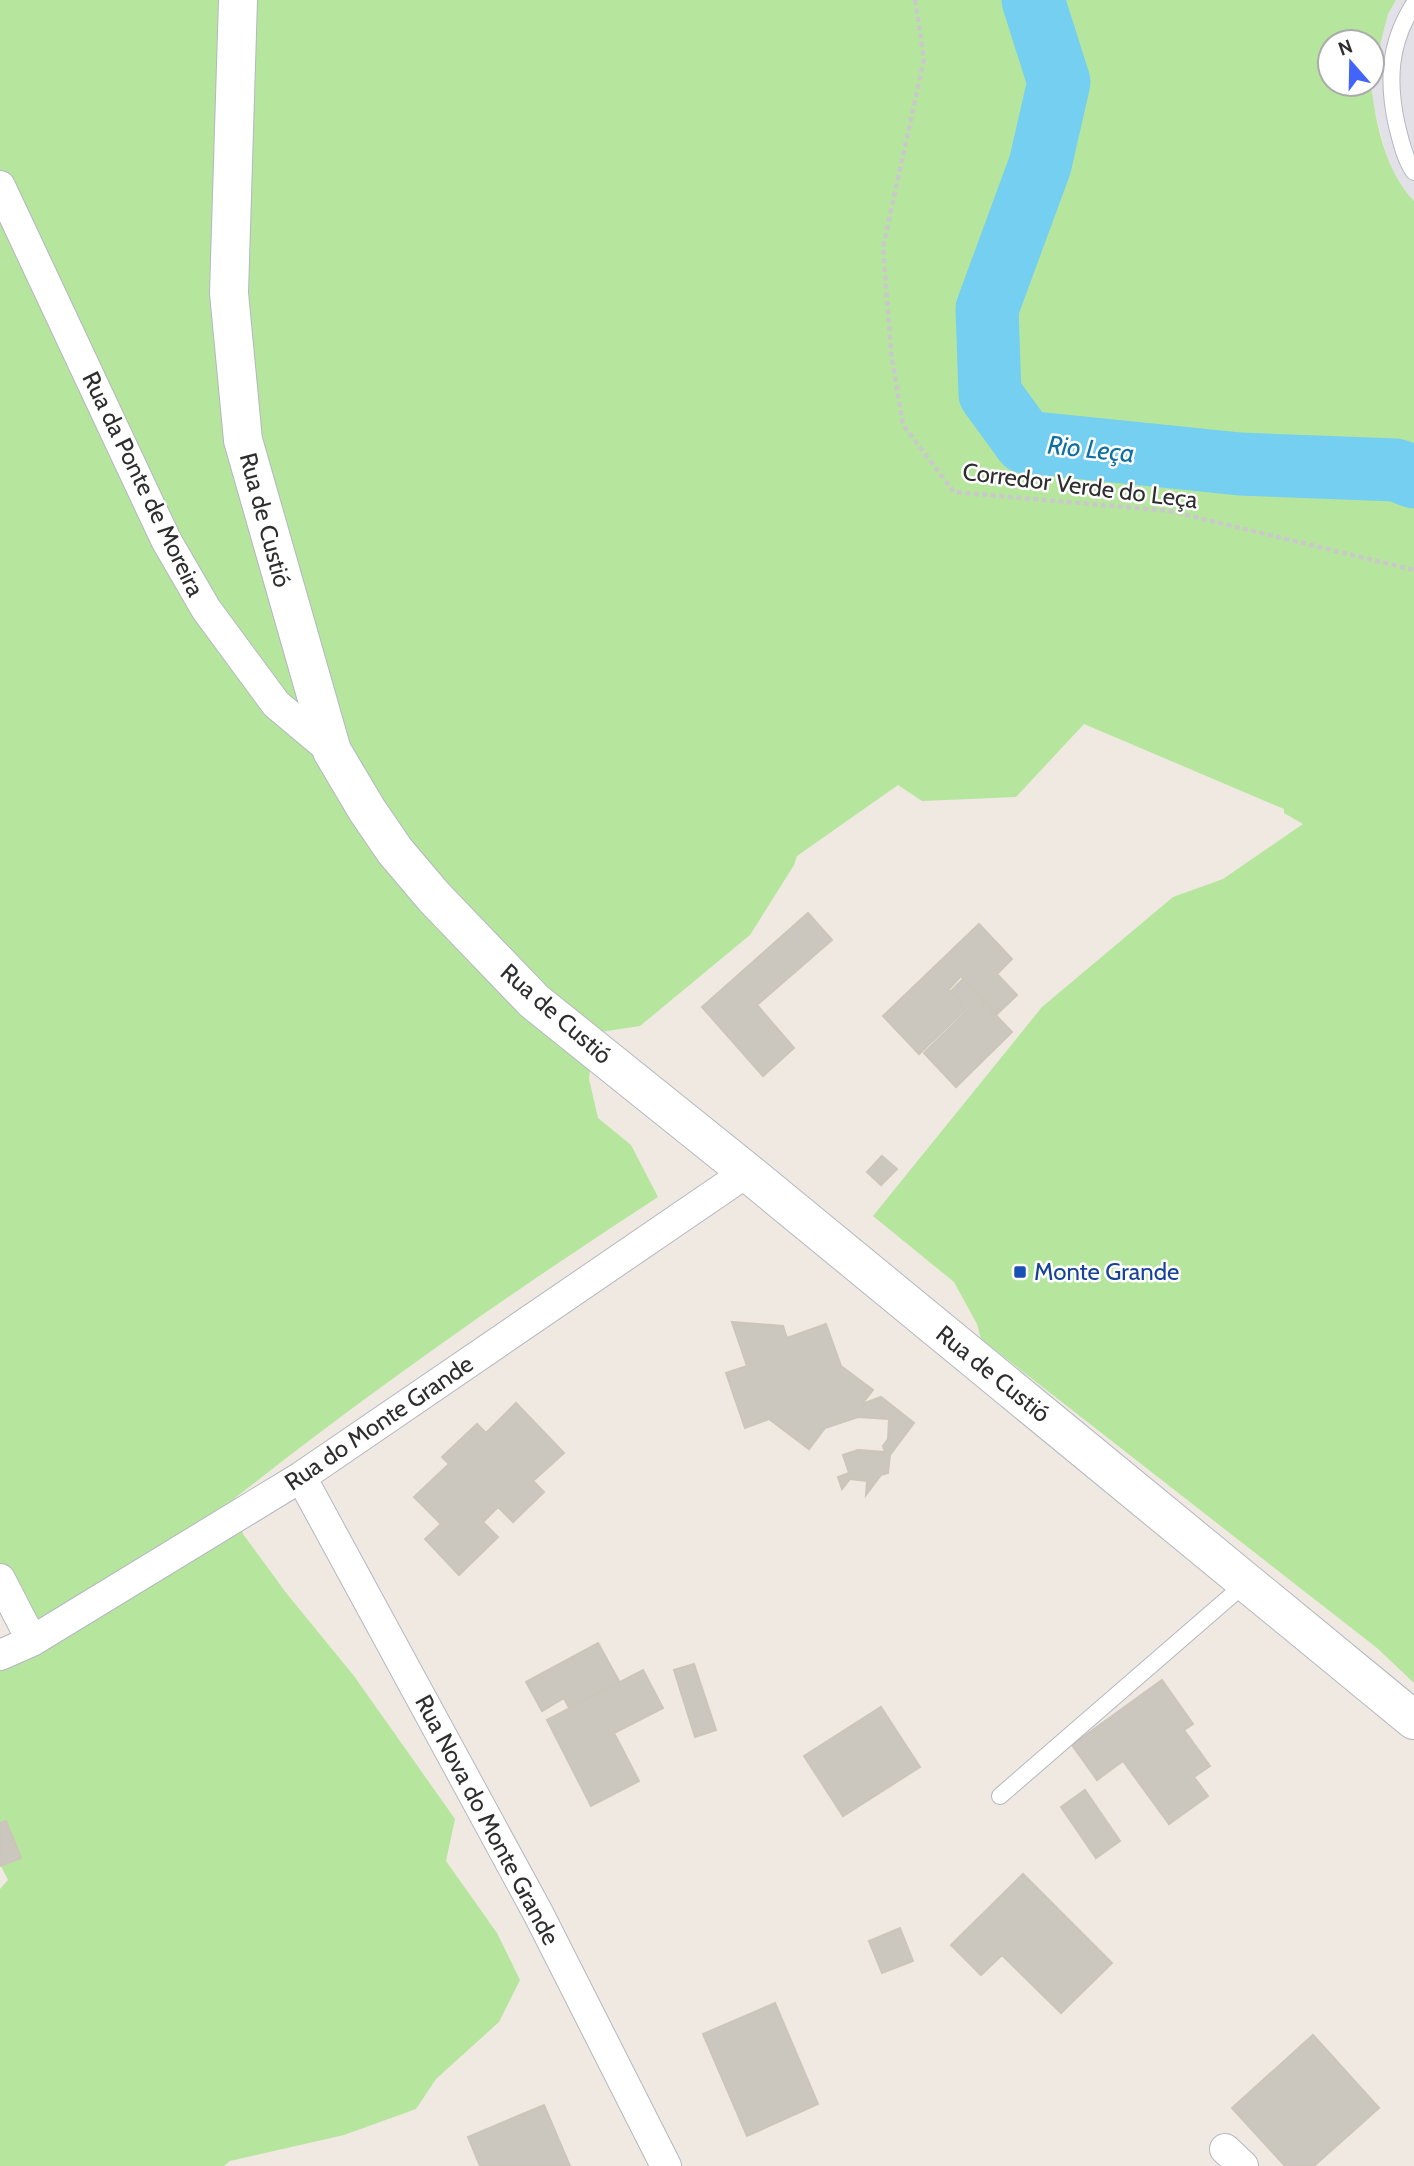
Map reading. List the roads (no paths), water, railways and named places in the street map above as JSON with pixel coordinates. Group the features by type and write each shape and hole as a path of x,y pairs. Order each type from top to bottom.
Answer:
{"main road":[{"name":"Rua de Custió","path":"238,0 229,293 243,440 332,751 367,810 396,852 434,897 534,1001 747,1172 1414,1720"}],"street":[{"name":"Rua da Ponte de Moreira","path":"0,186 166,540 206,609 276,704 332,751"},
{"name":"Rua do Monte Grande","path":"0,1655 32,1641 301,1477 747,1172"},
{"name":"Rua Nova do Monte Grande","path":"301,1477 538,1913 666,2166"},
{"path":"0,1579 32,1641"}],"lane":[{"path":"1414,4 1402,22 1392,61 1391,97 1401,144 1414,172"},
{"path":"1000,1796 1247,1582"}],"waterway":[{"name":"Rio Leça","path":"1033,0 1059,82 1040,165 987,309 990,394 1025,442 1240,464 1396,470 1414,477"}],"place":[{"name":"Monte Grande","path":"1020,1272"}]}
